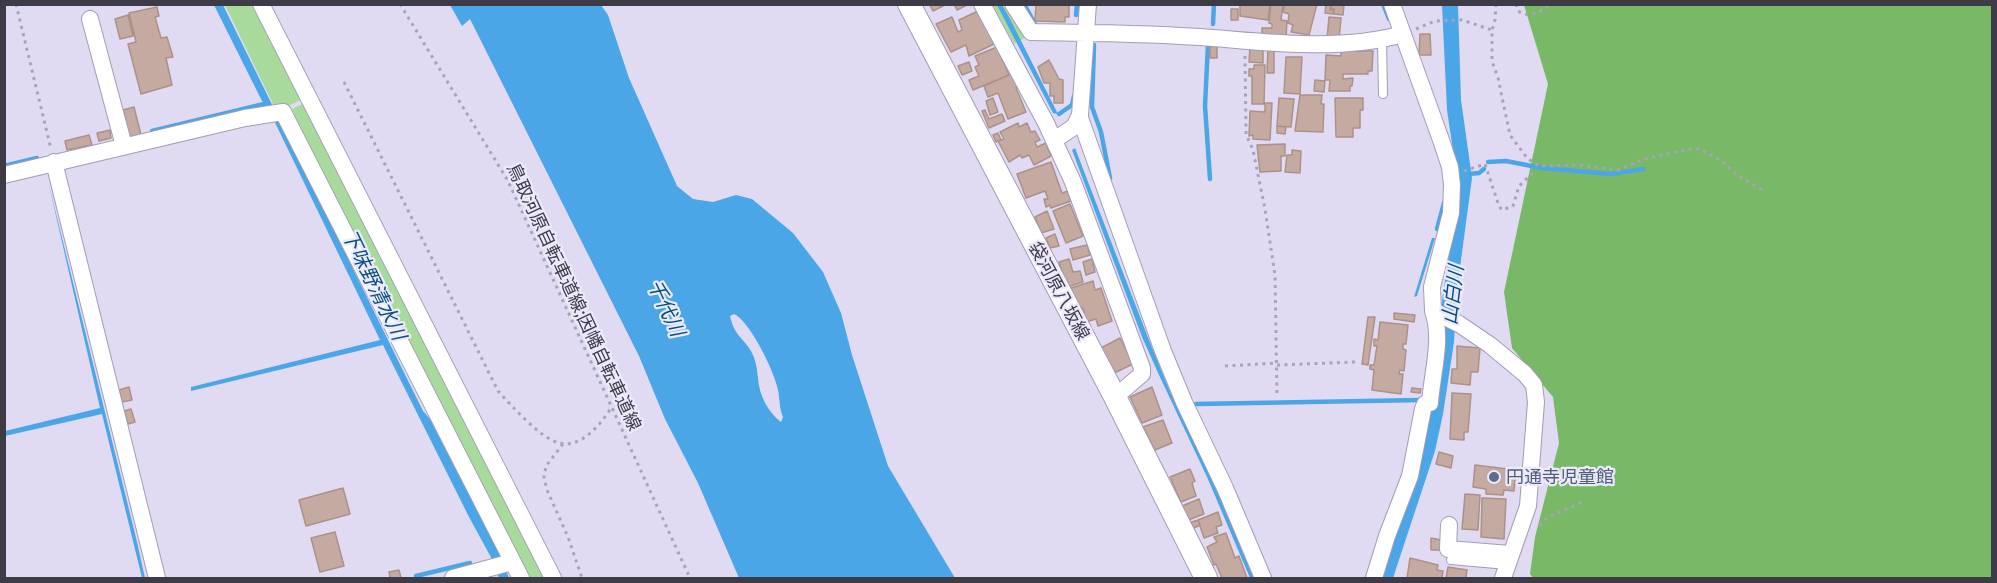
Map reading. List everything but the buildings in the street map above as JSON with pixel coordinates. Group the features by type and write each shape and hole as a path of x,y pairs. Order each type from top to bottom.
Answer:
{"main road":[{"name":"袋河原八坂線","path":"909,4 1115,397 1206,579"}],"street":[{"path":"261,4 553,579"},
{"path":"982,4 1054,140 1073,182 1142,368 1142,374 1115,397"},
{"path":"1014,4 1031,32 1215,38 1245,42 1358,43 1383,40 1403,34"},
{"path":"1088,4 1080,118 1163,351 1263,579"},
{"path":"1374,579 1387,536 1410,476 1423,409 1425,404 1430,403 1438,334 1432,287 1451,213 1452,185 1441,140 1392,4"},
{"path":"90,19 124,146"},
{"path":"4,175 245,118 283,112 520,579"},
{"path":"1054,140 1074,127 1080,118"},
{"path":"54,162 157,579"},
{"path":"1436,312 1490,345 1525,374 1534,385 1536,402 1528,506 1509,560 1448,549 1449,525"},
{"path":"453,579 512,562"}],"lane":[{"path":"1383,40 1383,94"},
{"path":"1451,560 1509,560"}],"path":[{"path":"16,4 54,162"},
{"name":"鳥取河原自転車道線;因幡自転車道線","path":"400,4 508,181 690,579"},
{"path":"1496,4 1492,30 1492,61 1498,78 1510,135 1527,158 1539,166 1579,165 1618,170 1644,159 1700,149 1720,159 1740,177 1762,190"},
{"path":"1516,4 1518,11 1526,15 1536,13 1549,4"},
{"path":"1403,34 1441,20 1462,20 1492,30"},
{"path":"1245,42 1246,134 1253,150 1272,253 1277,302 1277,396"},
{"path":"344,82 498,391 522,417 547,436 563,444 569,444 591,434 601,424 611,408"},
{"path":"1451,175 1485,164 1502,210 1509,208 1516,199 1519,186 1536,170"},
{"path":"1225,366 1354,362"},
{"path":"563,444 546,466 544,477 582,579"},
{"path":"1509,560 1521,541 1547,518 1585,501"}],"green space":[{"path":"225,5 257,5 305,98 290,105 273,104"},
{"path":"993,5 1008,5 1028,36 1014,44"},
{"path":"1524,5 1992,5 1992,578 1533,578 1530,574 1535,537 1559,443 1553,397 1512,348 1504,292 1548,84"},
{"path":"307,102 546,578 526,578 299,125 292,109"}],"water":[{"path":"214,5 223,5 423,411 430,419 502,559 509,578 499,578 493,561 383,345 191,391 191,387 380,340 267,106 262,101"},
{"name":"千代川","path":"450,5 601,5 608,15 629,78 677,186 693,199 713,202 736,195 752,199 793,233 823,272 841,313 852,355 888,466 955,578 739,578 698,483 665,419 639,356 470,19 462,26","holes":["734,314 761,348 772,372 783,417 781,422 765,403 760,391 754,358 748,346 736,332 730,316"]},
{"path":"997,5 1002,5 1009,17 1058,114 1053,113"},
{"name":"山白川","path":"1442,5 1458,5 1461,100 1472,178 1457,290 1454,342 1435,451 1393,578 1377,578 1391,535 1439,322 1455,213 1454,157 1447,110"},
{"path":"1075,148 1169,389 1221,498 1254,578 1250,578 1207,477 1142,337 1072,150"},
{"path":"48,181 145,578 142,578 102,414 5,436 5,431 100,408"},
{"path":"1432,238 1435,238 1417,296 1414,297"}],"waterway":[{"path":"1024,4 1035,24"},
{"path":"1076,15 1077,4"},
{"path":"1213,24 1214,4"},
{"path":"1383,4 1389,19"},
{"path":"1208,44 1205,106 1210,179"},
{"path":"1094,45 1092,107 1101,132 1110,178"},
{"path":"1059,114 1072,105 1074,96"},
{"path":"152,131 268,103"},
{"path":"4,166 37,158"},
{"path":"1488,162 1506,161 1542,168 1610,174 1643,169"},
{"path":"1468,174 1479,173 1484,169"},
{"path":"1437,229 1444,203"},
{"path":"1196,404 1421,400"},
{"path":"416,576 470,563"}],"place":[{"name":"円通寺児童館","path":"1494,477"}],"water label":[{"name":"下味野清水川","path":"374,285"}]}
